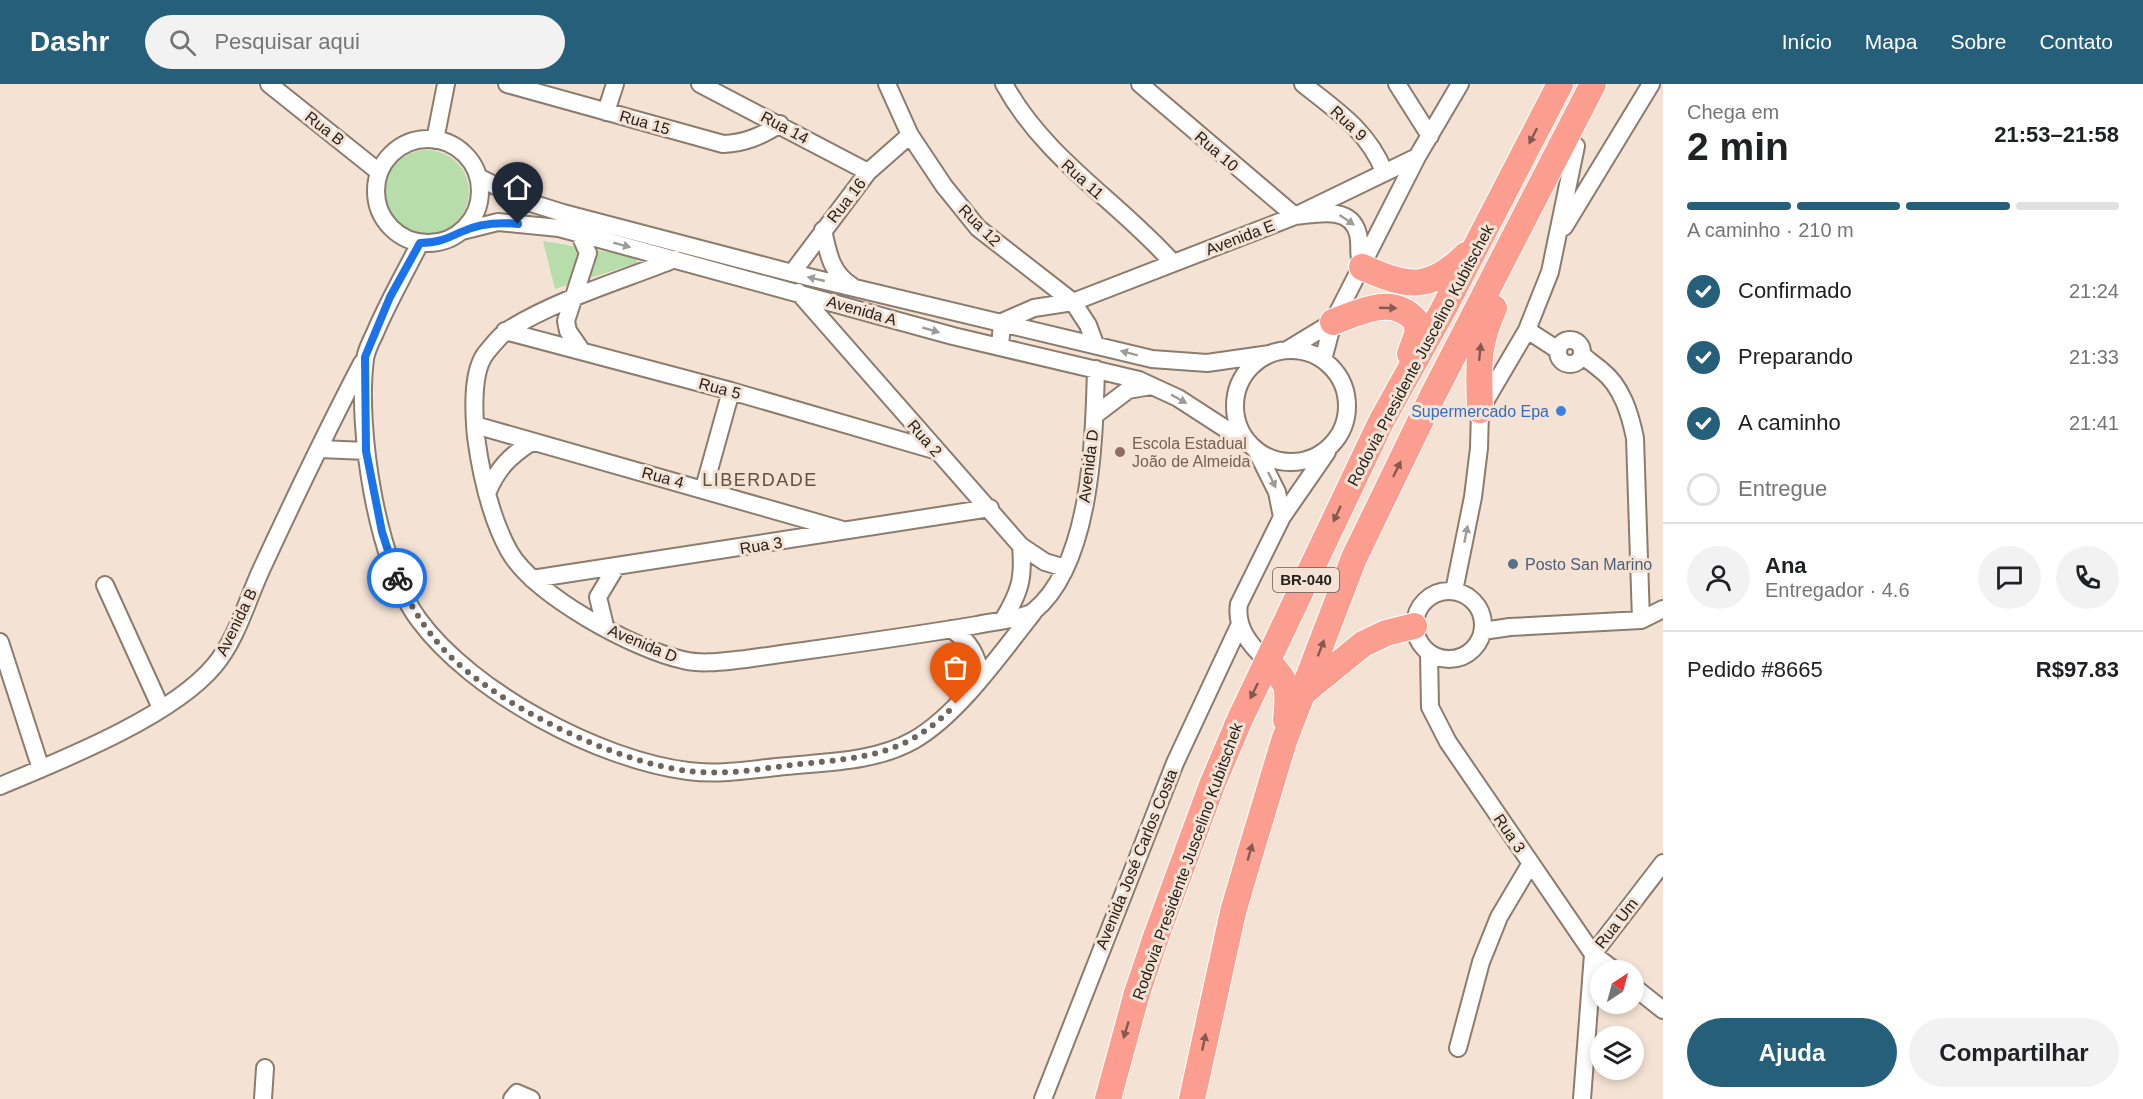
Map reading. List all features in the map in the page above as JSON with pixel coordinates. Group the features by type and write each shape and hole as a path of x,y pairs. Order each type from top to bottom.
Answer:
{"highway":[{"name":"Rodovia Presidente Juscelino Kubitschek","path":"1108,1099 1137,993 1184,859 1235,730 1381,422 1479,242 1560,84"},
{"name":"Rodovia Presidente Juscelino Kubitschek","path":"1192,1099 1233,912 1284,741 1354,558 1593,84"},
{"path":"1480,410 1478,367 1482,334 1608,84"},
{"path":"1362,267 1394,281 1421,283 1445,274 1479,242"},
{"path":"1333,322 1368,309 1386,306 1402,308 1416,321 1415,339 1381,422"},
{"path":"1303,693 1364,644 1386,633 1414,626"},
{"path":"1268,662 1284,679 1287,686 1284,741"}],"street":[{"name":"Rua B","path":"269,84 379,172"},
{"path":"435,140 446,84"},
{"name":"Rua 15","path":"507,84 723,144 741,143 757,138 780,124"},
{"path":"606,112 615,84"},
{"name":"Rua 14","path":"700,84 868,172"},
{"name":"Rua 12","path":"887,84 910,135 944,186 978,228 1073,302 1088,325 1095,344"},
{"name":"Rua 11","path":"1004,84 1016,105 1049,146 1096,191 1145,231 1173,263"},
{"name":"Rua 10","path":"1140,84 1245,176 1295,216"},
{"name":"Rua 9","path":"1303,84 1360,130 1376,151 1384,171"},
{"path":"1397,84 1430,136"},
{"path":"1323,360 1333,322 1417,157 1460,84"},
{"path":"1559,236 1651,84"},
{"name":"Rua 16","path":"792,273 868,172 910,135"},
{"path":"435,140 447,143 461,151 471,163 478,177 480,192 478,207 472,220 462,231 438,243 420,243 395,232 384,219 378,204 376,188 379,172 388,158 400,147 415,141 435,140"},
{"path":"1454,591 1473,497 1479,448 1480,410 1527,330 1550,272 1576,146"},
{"name":"Avenida E","path":"1002,322 1034,308 1073,302 1295,216 1417,157"},
{"name":"Avenida A","path":"478,177 528,202 563,213 792,273 1152,359 1207,363 1269,354"},
{"path":"1295,216 1333,213 1344,215 1355,225 1359,237 1357,254 1362,267"},
{"name":"Avenida A","path":"462,231 498,222 559,228 1000,346 1139,380 1178,398 1251,445"},
{"path":"823,230 832,266 842,279 857,289"},
{"path":"579,233 588,253 566,321 568,331 582,351"},
{"name":"Avenida B","path":"0,786 98,742 161,708 194,685 225,651 365,357 390,297 420,243"},
{"name":"Avenida D","path":"675,259 572,300 506,331 484,356 475,387 475,425 479,459 509,551 532,579 563,604 649,648 683,660 714,663 951,629 1033,613 1050,593 1065,568 1080,530 1095,415 1096,369"},
{"name":"Rua 2","path":"798,292 934,450 990,508 1021,546 1045,562 1065,568"},
{"path":"1000,346 1002,322"},
{"path":"1287,350 1333,322"},
{"path":"1527,330 1556,345 1562,362 1568,365 1585,360 1603,371 1620,393 1630,416 1635,438 1641,620"},
{"name":"Rua 5","path":"506,331 731,391 934,450"},
{"path":"1251,445 1264,455 1282,462 1300,462 1318,456 1333,444 1343,428 1348,410 1345,391 1337,374 1323,360 1306,352 1287,350 1269,354 1254,364 1243,377 1236,394 1235,411 1239,428 1277,492 1282,517"},
{"path":"365,357 366,451 382,532 395,574 417,618 448,654 481,681 517,705 610,751 648,764 688,771 721,773 846,760 891,750 915,739 943,717 982,677 1033,613"},
{"path":"1095,415 1128,390 1152,386"},
{"path":"704,488 731,391"},
{"name":"Rua 4","path":"475,425 530,443 704,488 850,532"},
{"path":"488,491 496,471 509,456 530,443"},
{"name":"Avenida José Carlos Costa","path":"1043,1099 1175,763 1240,624 1239,604 1282,517 1333,444"},
{"path":"320,448 366,451"},
{"name":"Rua 3","path":"532,579 850,532 990,508"},
{"path":"1004,620 1017,597 1022,580 1021,546"},
{"path":"605,626 598,597 616,567"},
{"path":"105,585 161,708"},
{"path":"1454,591 1473,601 1483,626 1472,651 1462,657 1435,656 1418,641 1414,626 1422,603 1431,596 1454,591"},
{"path":"1483,626 1510,627 1641,620 1663,609"},
{"path":"1240,624 1258,652 1268,662"},
{"path":"951,629 966,639 975,653 982,677"},
{"path":"0,642 41,769"},
{"name":"Rua 3","path":"1435,656 1428,683 1430,707 1448,742 1593,954 1601,960"},
{"path":"1458,1048 1485,953 1499,917 1531,863"},
{"name":"Rua Um","path":"1582,1099 1593,954 1663,863"},
{"path":"1644,995 1663,1010"},
{"path":"263,1099 265,1068"},
{"path":"512,1099 517,1093 531,1099"}],"green space":[{"path":"427,150 450,157 462,169 469,192 462,215 450,227 427,234 404,227 392,215 385,192 392,169 404,157"},
{"path":"543,241 636,257 637,263 555,289"}],"way so far":[{"path":"397,578 417,618 448,654 481,681 517,705 563,728 610,751 648,764 688,771 721,773 846,760 891,750 915,739 956,704"}],"place":[{"name":"Supermercado Epa","path":"1561,411"},
{"name":"Escola Estadual João de Almeida","path":"1120,452"},
{"name":"Posto San Marino","path":"1513,564"}],"district":[{"name":"LIBERDADE","path":"760,480"}],"route":[{"path":"397,578 382,532 366,451 365,357 390,297 420,243 438,243 462,231 498,222 518,224"}]}
